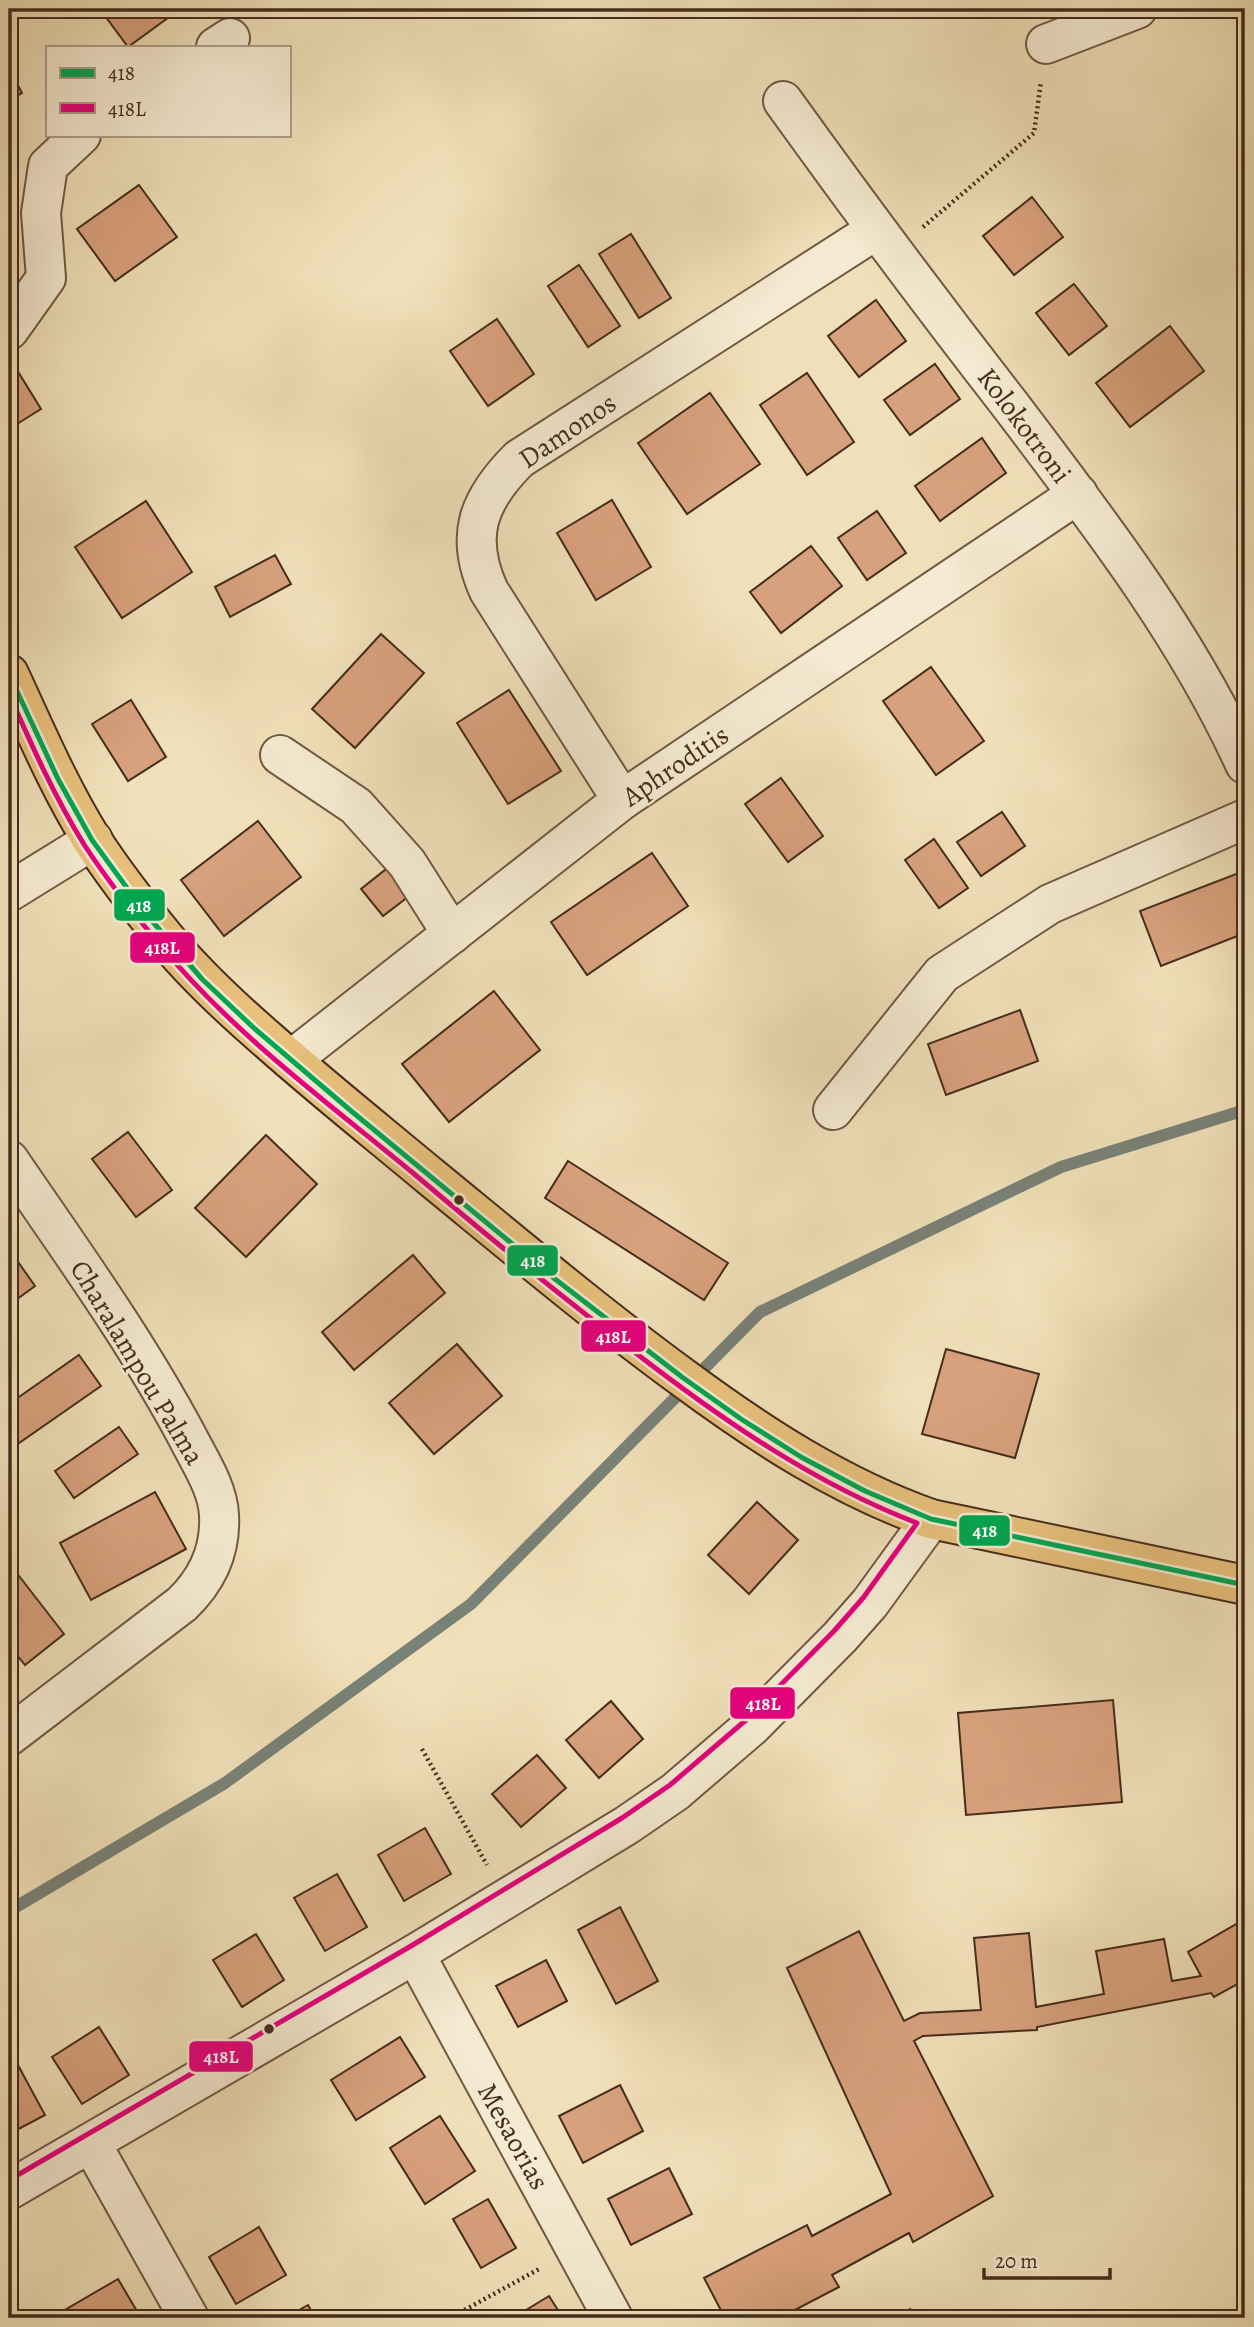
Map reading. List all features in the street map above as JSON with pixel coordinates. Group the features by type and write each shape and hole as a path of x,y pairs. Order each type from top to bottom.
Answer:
{"main road":[{"path":"9,674 59,781 93,840 131,894 204,982 291,1060 600,1315 704,1393 783,1447 865,1493 931,1520 1245,1585"}],"street":[{"path":"1046,44 1137,9"},
{"name":"Kolokotroni","path":"783,101 885,241 1078,494 1158,608 1228,726 1245,764"},
{"path":"9,330 46,278 40,213 48,166 80,136"},
{"name":"Damonos","path":"622,800 489,591 480,571 475,547 485,500 500,478 519,459 885,241"},
{"name":"Aphroditis","path":"291,1060 622,800 1078,494"},
{"path":"280,755 356,806 407,863 453,934"},
{"path":"833,1110 942,974 1050,904 1245,819"},
{"path":"9,892 93,840"},
{"name":"Charalampou Palma","path":"9,1160 151,1371 200,1460 219,1512 216,1552 198,1588 182,1604 9,1736"},
{"path":"9,2190 415,1954 627,1825 675,1792 752,1726 848,1628 931,1520"},
{"name":"Mesaorias","path":"415,1954 613,2318"},
{"path":"91,2143 189,2318"}],"path":[{"path":"885,241 1034,133 1046,44"},
{"path":"422,1749 505,1898"},
{"path":"450,2318 576,2250"}],"building":[{"path":"100,9 162,9 169,17 129,46"},
{"path":"9,68 22,93 9,100"},
{"path":"139,185 177,237 115,281 77,229"},
{"path":"1032,197 1063,237 1014,275 983,236"},
{"path":"631,234 671,298 639,318 599,254"},
{"path":"579,265 620,326 588,347 548,286"},
{"path":"1074,284 1107,326 1069,355 1036,313"},
{"path":"876,300 906,341 859,377 828,336"},
{"path":"497,319 534,374 488,406 450,351"},
{"path":"1170,326 1204,371 1130,427 1096,383"},
{"path":"9,357 41,409 9,429"},
{"path":"935,364 960,399 910,435 884,400"},
{"path":"807,373 854,442 807,475 760,405"},
{"path":"710,393 760,464 687,514 638,443"},
{"path":"982,438 1006,473 940,521 915,486"},
{"path":"612,500 651,567 596,600 557,533"},
{"path":"146,501 192,572 122,618 75,547"},
{"path":"877,511 906,553 867,580 838,538"},
{"path":"811,546 842,586 781,633 750,592"},
{"path":"275,555 291,584 230,617 215,587"},
{"path":"381,634 424,673 355,748 312,709"},
{"path":"931,667 984,741 936,775 883,701"},
{"path":"509,690 561,771 508,804 457,723"},
{"path":"131,700 166,757 128,781 92,724"},
{"path":"781,778 823,836 788,862 745,804"},
{"path":"1002,812 1025,846 981,876 957,842"},
{"path":"258,821 301,877 224,936 181,880"},
{"path":"934,839 968,888 939,908 905,860"},
{"path":"652,853 688,906 587,975 551,922"},
{"path":"395,862 417,890 383,916 361,889"},
{"path":"1244,871 1245,933 1161,966 1140,911"},
{"path":"494,991 540,1050 449,1122 402,1064"},
{"path":"1020,1010 1038,1061 946,1095 928,1044"},
{"path":"128,1132 172,1190 136,1217 92,1159"},
{"path":"266,1135 317,1184 246,1257 195,1208"},
{"path":"568,1161 728,1263 704,1300 545,1198"},
{"path":"9,1249 35,1286 9,1305"},
{"path":"413,1255 445,1293 354,1370 322,1332"},
{"path":"457,1344 502,1396 434,1454 389,1403"},
{"path":"946,1349 1039,1374 1015,1458 922,1434"},
{"path":"79,1355 101,1386 9,1450 9,1404"},
{"path":"119,1427 138,1454 74,1498 55,1471"},
{"path":"155,1492 186,1549 91,1600 60,1543"},
{"path":"757,1502 798,1540 749,1594 708,1555"},
{"path":"9,1563 64,1634 25,1665 9,1645"},
{"path":"1113,1700 1122,1802 966,1815 958,1713"},
{"path":"611,1701 643,1739 599,1778 566,1740"},
{"path":"537,1755 566,1788 521,1827 492,1794"},
{"path":"425,1828 451,1874 404,1901 378,1855"},
{"path":"337,1874 367,1927 325,1951 294,1898"},
{"path":"620,1907 658,1981 616,2004 578,1930"},
{"path":"1245,1919 1245,1980 1214,1997 1211,1993 1037,2027 1037,2030 923,2036 914,2041 993,2196 913,2242 909,2233 832,2275 839,2287 789,2313 791,2318 725,2318 704,2278 807,2225 812,2236 891,2194 787,1968 859,1931 904,2021 920,2013 981,2010 974,1938 1029,1933 1036,2007 1104,1994 1096,1951 1164,1939 1172,1981 1201,1976 1188,1952"},
{"path":"256,1934 284,1980 242,2007 213,1960"},
{"path":"546,1960 567,2001 518,2027 496,1986"},
{"path":"99,2027 129,2075 82,2104 52,2057"},
{"path":"400,2037 425,2077 356,2120 331,2080"},
{"path":"12,2054 45,2115 9,2134 9,2055"},
{"path":"620,2085 643,2131 583,2163 559,2116"},
{"path":"440,2116 475,2171 425,2204 390,2148"},
{"path":"669,2168 692,2214 631,2245 608,2199"},
{"path":"488,2199 516,2248 481,2268 453,2219"},
{"path":"259,2227 286,2275 236,2304 209,2257"},
{"path":"118,2279 141,2318 51,2318"},
{"path":"549,2296 563,2318 513,2318"},
{"path":"308,2305 315,2318 285,2318"},
{"path":"910,2309 914,2318 892,2318"}],"waterway":[{"path":"9,1911 225,1783 471,1604 760,1312 1061,1167 1245,1110"}],"transit line":[{"name":"418","path":"9,674 58,779 92,840 146,914 202,979 255,1029 350,1110 555,1279 682,1377 801,1457 865,1491 931,1519 1245,1585"},
{"name":"418L","path":"9,694 54,791 94,859 189,978 250,1037 522,1264 700,1401 805,1469 841,1489 917,1523 863,1598 834,1631 746,1720 670,1785 622,1818 411,1946 9,2180"}]}
